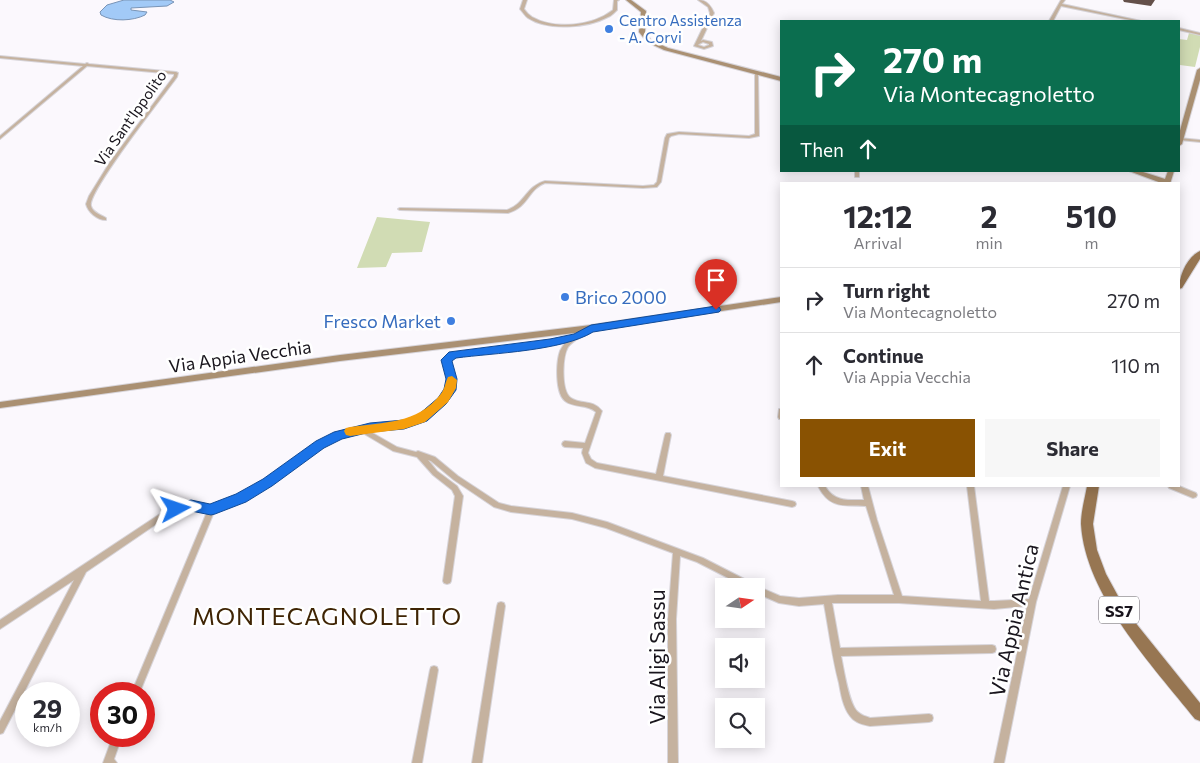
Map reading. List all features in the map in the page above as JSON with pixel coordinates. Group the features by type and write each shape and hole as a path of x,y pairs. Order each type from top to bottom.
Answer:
{"main road":[{"path":"628,0 644,11 642,32 652,42 669,50 780,79"},
{"path":"1180,139 1200,70"},
{"path":"1135,172 1164,182"},
{"path":"1180,284 1200,254"},
{"name":"Via Appia Vecchia","path":"0,405 340,358 591,328 780,299"},
{"name":"SS7","path":"1093,487 1088,514 1088,532 1093,555 1104,583 1126,619 1200,714"}],"street":[{"path":"525,0 522,6 523,10 531,18 547,24 572,25 593,23 608,17 615,10 615,1 618,0"},
{"path":"698,42 712,12 709,6 700,0"},
{"path":"1052,20 1063,0"},
{"path":"1060,5 1134,20"},
{"path":"1180,29 1200,34"},
{"name":"Via Sant'Ippolito","path":"0,57 173,72 176,75 131,138 112,160 89,198 88,205 90,210 104,219"},
{"path":"0,138 87,64"},
{"path":"400,209 508,212 519,208 537,184 545,182 655,186 659,181 667,138 670,134 748,137 757,135 756,72"},
{"path":"1180,142 1200,141"},
{"path":"591,328 568,343 562,352 562,395 566,399 594,406 599,411 585,457 593,464 792,504"},
{"path":"0,625 169,512 191,506 211,510 241,498 261,486 326,441 344,433 362,429 409,423 430,412 444,399 451,388 452,379 447,360 450,356 577,337"},
{"path":"362,429 389,446 433,459 477,493 501,507 589,520 706,563 735,578"},
{"path":"659,477 668,435"},
{"path":"565,444 587,446"},
{"path":"418,454 435,473 455,488 459,496 447,581"},
{"path":"822,487 826,496 834,501 868,503"},
{"path":"864,487 899,599"},
{"path":"970,487 985,604"},
{"name":"Via Appia Antica","path":"999,763 1032,602 1067,487"},
{"path":"1173,487 1193,495"},
{"path":"140,682 211,510"},
{"name":"Via Aligi Sassu","path":"673,763 672,620 677,552"},
{"path":"0,730 84,569"},
{"path":"765,594 789,602 899,599 985,604 1032,602"},
{"path":"827,600 847,701 851,710 858,718 870,722 929,718"},
{"path":"478,763 501,606"},
{"path":"837,652 992,649"},
{"path":"417,763 434,670"},
{"path":"112,763 108,763 114,747"}],"green space":[{"path":"1189,33 1200,35 1200,47 1195,67 1180,65 1180,39 1187,40"},
{"path":"377,217 430,222 422,252 392,253 386,267 357,268"}],"water":[{"path":"124,0 170,0 174,2 167,6 131,8 131,10 147,12 145,15 135,19 117,20 101,15 100,12 107,5"}],"slow traffic":[{"path":"350,431 404,424 420,419 444,399 451,388 452,380"}],"place":[{"name":"Centro Assistenza - A. Corvi","path":"609,29"},
{"name":"Brico 2000","path":"565,297"},
{"name":"Fresco Market","path":"451,321"}],"district":[{"name":"MONTECAGNOLETTO","path":"327,615"}],"route":[{"path":"176,509 198,506 211,510 241,498 268,482 307,453 339,435 370,428 404,424 422,418 442,401 450,390 452,379 447,360 449,356 577,337 591,328 716,310"}]}
